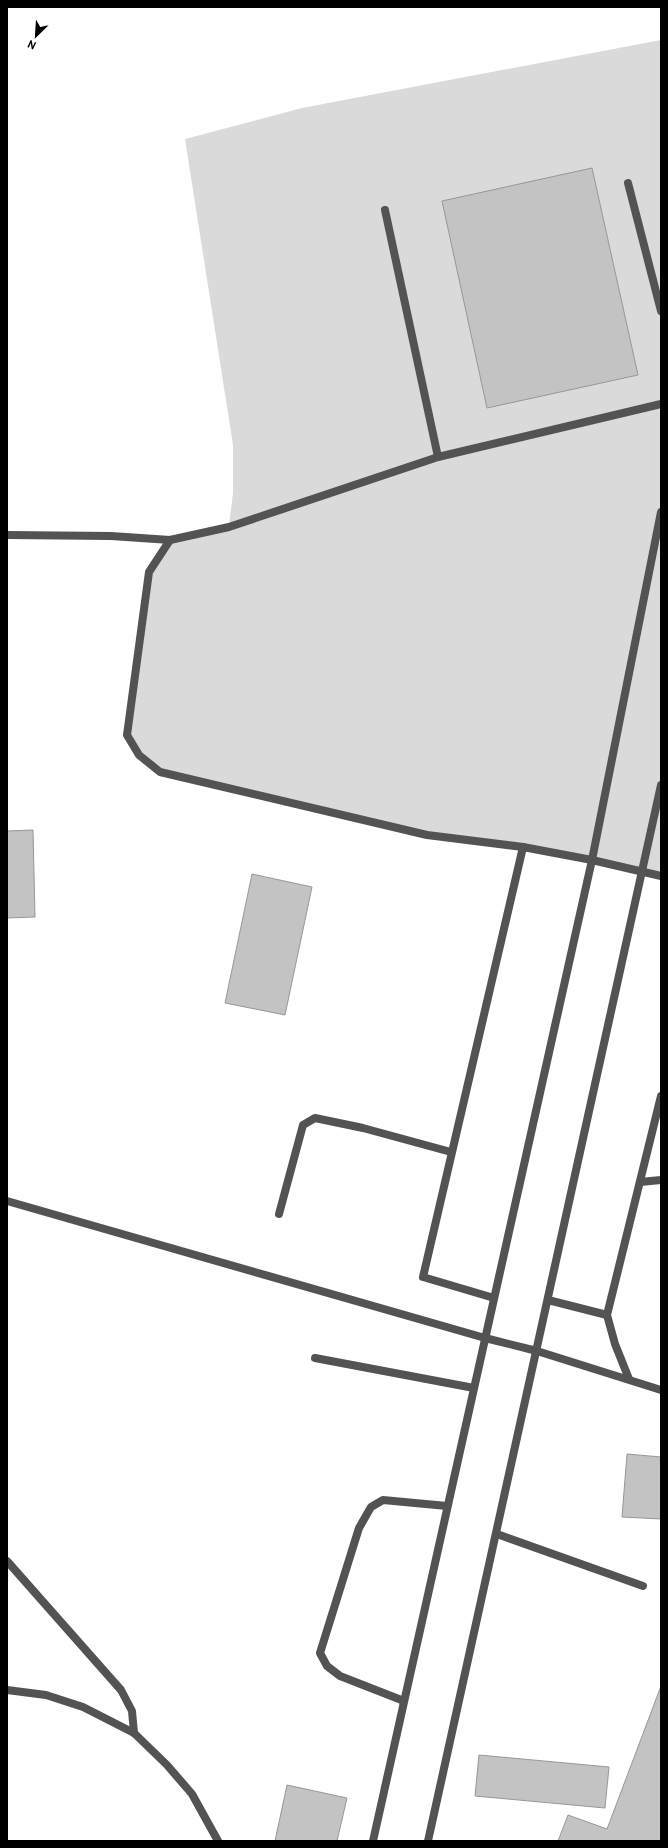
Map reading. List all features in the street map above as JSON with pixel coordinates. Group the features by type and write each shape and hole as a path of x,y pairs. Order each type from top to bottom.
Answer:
{"street":[{"path":"628,183 661,311"},
{"path":"385,210 438,457"},
{"path":"7,535 111,536 170,540 229,526 438,457 661,404"},
{"path":"374,1841 447,1506 592,860 661,512"},
{"path":"170,540 149,572 128,735 139,755 160,772 427,835 523,847 592,860 661,876"},
{"path":"428,1841 497,1534 661,785"},
{"path":"494,1298 423,1277 523,847"},
{"path":"629,1379 615,1344 607,1315 661,1096"},
{"path":"279,1214 303,1125 315,1118 363,1128 451,1152"},
{"path":"640,1182 661,1180"},
{"path":"7,1201 485,1338 537,1351 661,1390"},
{"path":"548,1300 607,1315"},
{"path":"315,1358 474,1388"},
{"path":"404,1701 340,1676 326,1666 320,1652 359,1528 371,1507 383,1500 447,1506"},
{"path":"497,1534 643,1586"},
{"path":"7,1561 121,1690 132,1711 134,1733"},
{"path":"7,1690 46,1695 83,1707 134,1733 168,1765 192,1794 218,1841"}],"shaded area":[{"path":"661,40 661,876 592,860 427,835 160,772 139,755 127,735 149,572 170,540 229,526 233,493 233,445 185,139 302,108"}],"building":[{"path":"592,168 638,375 487,408 442,201"},
{"path":"33,830 35,917 7,918 7,831"},
{"path":"252,874 312,887 285,1015 225,1003"},
{"path":"627,1454 661,1457 661,1519 622,1517"},
{"path":"661,1686 661,1841 558,1841 568,1815 607,1829"},
{"path":"479,1755 609,1767 605,1808 475,1796"},
{"path":"287,1785 347,1798 337,1841 275,1841"}]}
